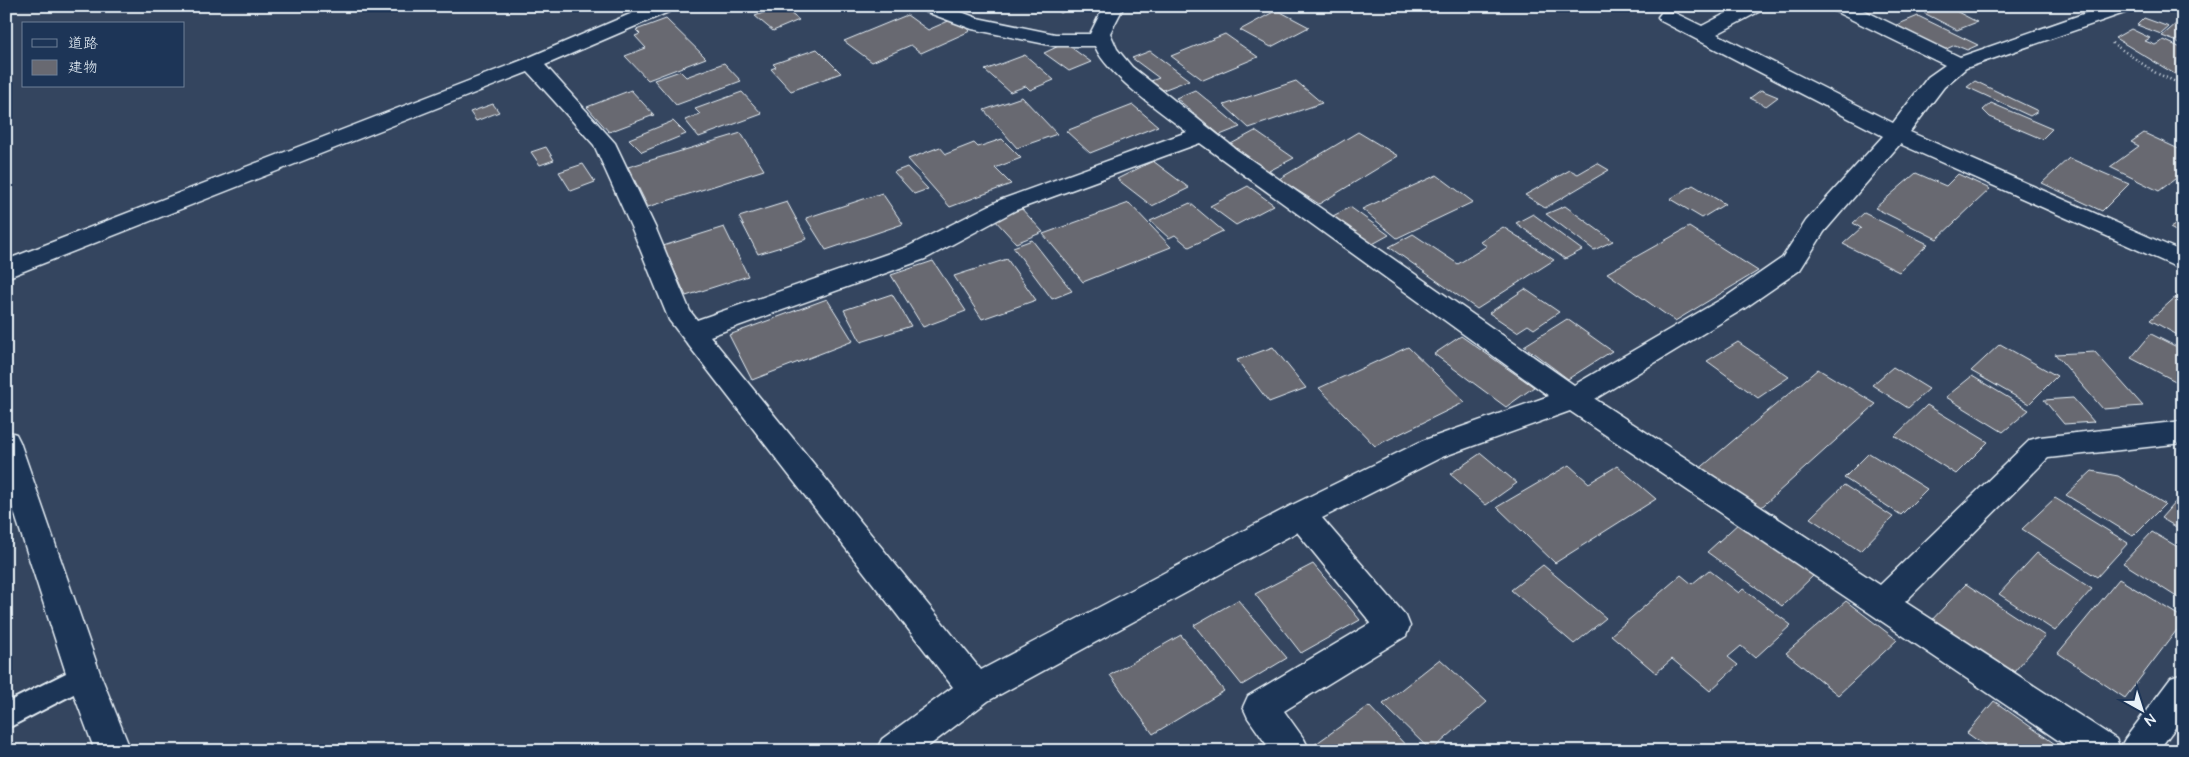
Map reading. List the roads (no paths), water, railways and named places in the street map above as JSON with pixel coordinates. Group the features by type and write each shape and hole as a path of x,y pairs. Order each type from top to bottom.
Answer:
{"street":[{"path":"6,270 532,63 666,6"},
{"path":"928,6 972,24 1055,40 1102,40"},
{"path":"1114,6 1100,33 1107,51 1125,71 1229,155 1573,398 2104,751"},
{"path":"1702,34 1755,6"},
{"path":"1838,6 1959,64"},
{"path":"894,751 976,690 1301,515 1432,449 1573,398 1736,302 1791,264 1815,227 1897,134 1936,82 1959,64 2126,6"},
{"path":"1668,16 1897,134 2183,262"},
{"path":"532,63 604,143 644,229 678,314 976,690"},
{"path":"692,332 916,253 1008,204 1203,134"},
{"path":"1883,603 2040,448 2183,432"},
{"path":"6,442 84,676 113,751"},
{"path":"1292,751 1260,707 1394,626 1301,515"},
{"path":"2137,751 2183,689"}],"lane":[{"path":"6,716 84,676"}]}
